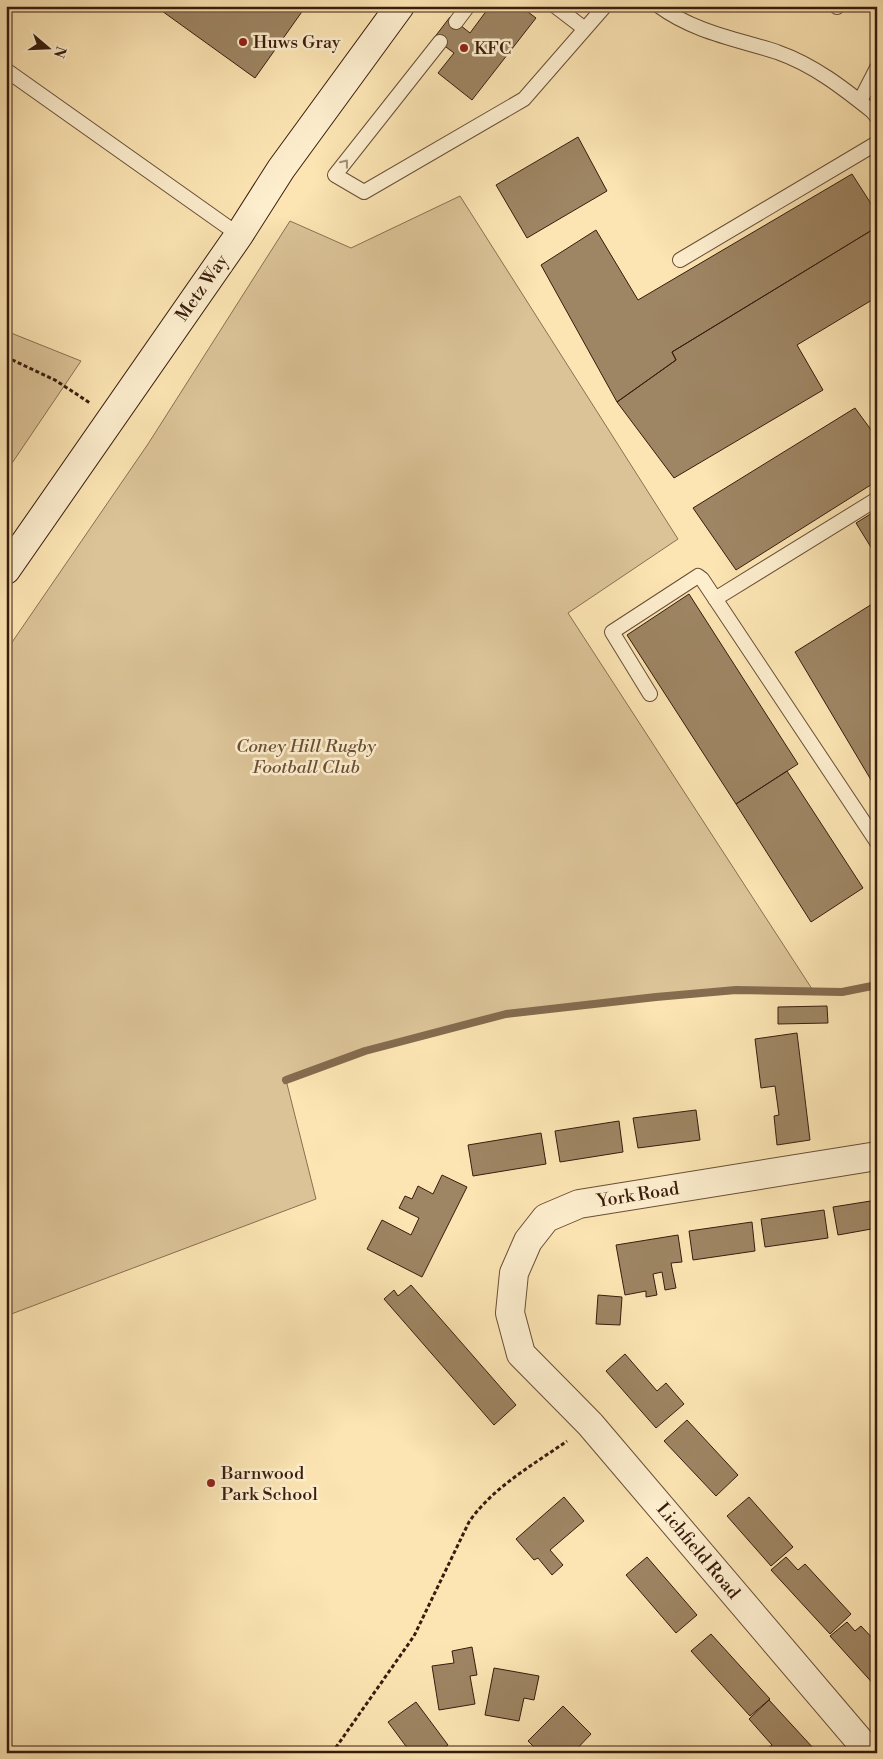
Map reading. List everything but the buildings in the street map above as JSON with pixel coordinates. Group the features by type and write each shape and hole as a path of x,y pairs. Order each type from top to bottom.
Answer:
{"street":[{"name":"Metz Way","path":"6,570 239,235 281,169 400,6"},
{"name":"York Road","path":"521,1354 510,1313 514,1273 528,1241 546,1218 579,1204 877,1156"},
{"name":"Lichfield Road","path":"521,1354 590,1424 870,1753"}],"lane":[{"path":"456,22 468,6"},
{"path":"555,6 585,29"},
{"path":"440,42 335,175 364,192 524,99 605,6"},
{"path":"659,6 699,29 779,53 826,75 872,110 877,117"},
{"path":"860,101 877,68"},
{"path":"6,70 239,235"},
{"path":"680,260 877,143"},
{"path":"715,599 877,499"},
{"path":"650,694 612,632 695,576 702,579 877,842"}],"path":[{"path":"6,357 54,380 111,418"},
{"path":"332,1753 414,1636 476,1511 498,1490 590,1424"}],"green space":[{"name":"Coney Hill Rugby Football Club","path":"460,196 678,539 568,613 814,992 736,990 506,1014 365,1051 286,1080 316,1199 6,1316 6,651 148,444 290,221 351,248"},
{"path":"6,331 81,361 6,472"}],"waterway":[{"path":"286,1080 365,1051 506,1014 736,990 842,992 877,985"}],"place":[{"name":"Huws Gray","path":"243,42"},
{"name":"KFC","path":"464,48"},
{"name":"Barnwood Park School","path":"211,1483"}]}
